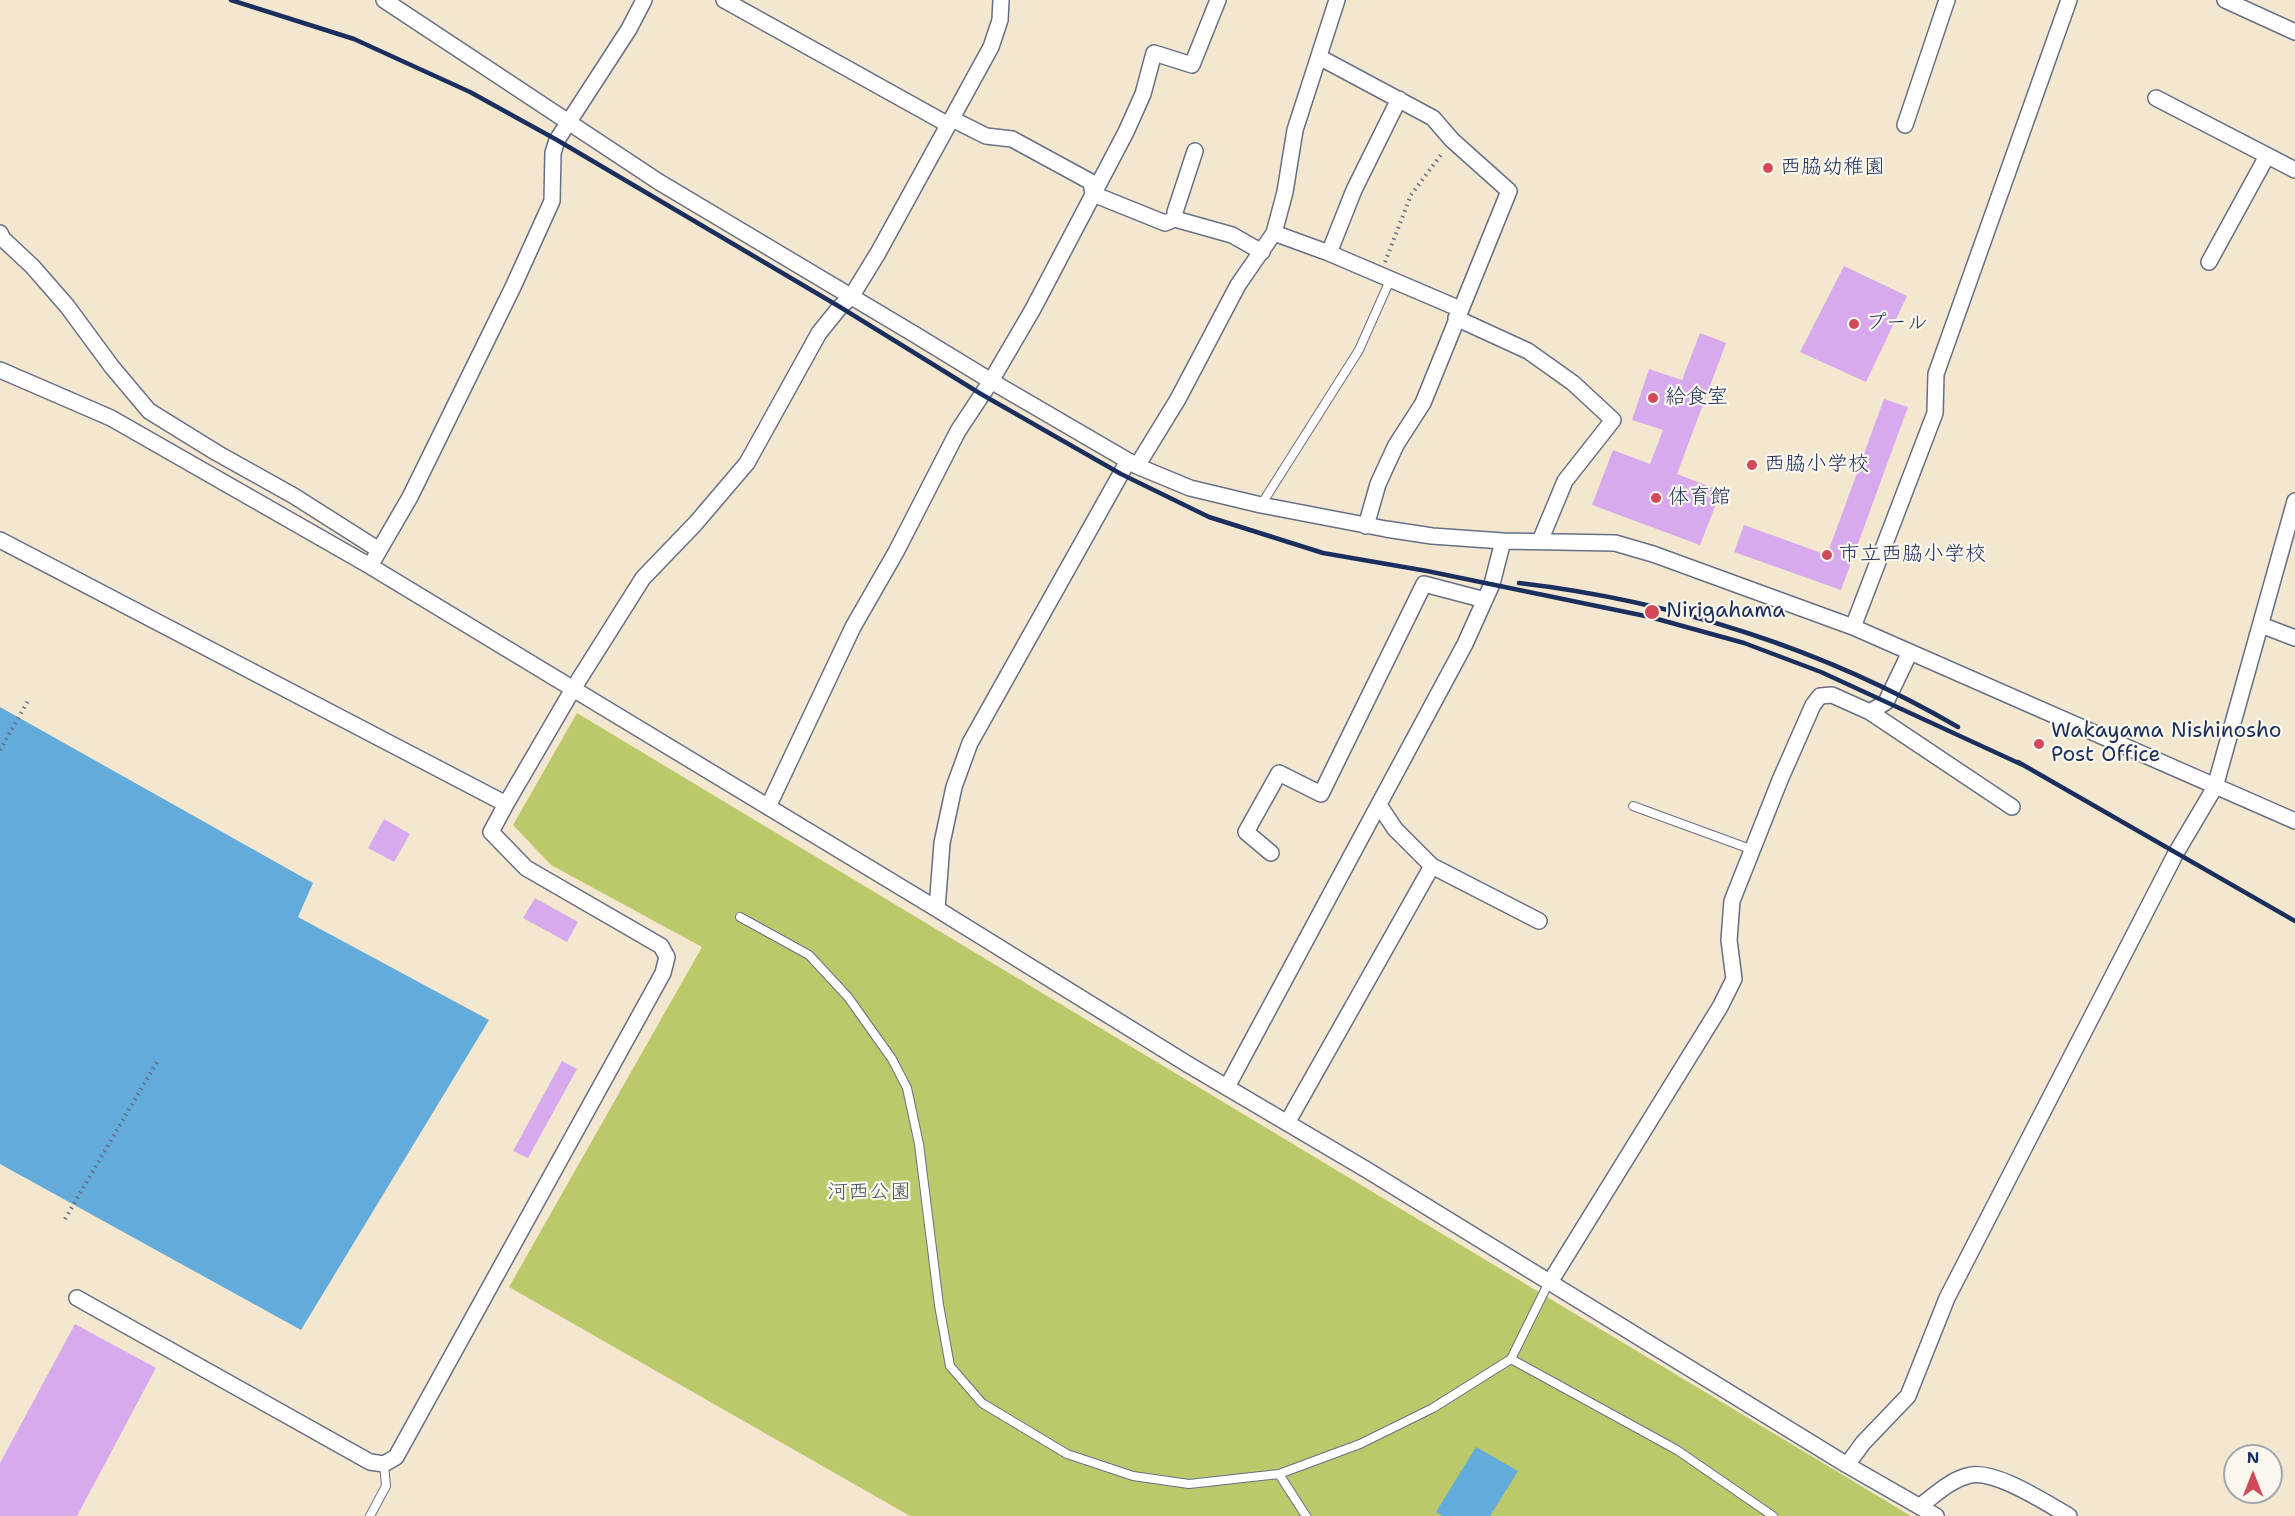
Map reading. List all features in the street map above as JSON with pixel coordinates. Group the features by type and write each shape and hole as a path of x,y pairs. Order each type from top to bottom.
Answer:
{"street":[{"path":"384,0 658,182 1132,464 1190,488 1366,526 1432,536 1503,541 1615,543 1653,554 1853,627 2295,821"},
{"path":"370,566 410,497 460,397 552,201 553,153 557,140 629,29 644,0"},
{"path":"724,0 947,124"},
{"path":"77,1298 370,1462 384,1464 396,1457 663,973 667,957 661,946 526,868 490,832 573,688 643,578 695,524 747,463 819,333 851,297 878,253 991,47 1000,20 1001,0"},
{"path":"768,807 853,627 896,552 958,430 991,381 1033,309 1093,194 1143,94 1154,53 1191,65 1218,0"},
{"path":"937,909 942,843 954,787 970,743 1132,464 1178,399 1238,285 1274,233 1286,192 1295,130 1337,0"},
{"path":"1905,125 1947,0"},
{"path":"1853,627 1935,413 1936,374 2069,0"},
{"path":"2225,0 2295,33"},
{"path":"1320,57 1433,118 1452,140 1509,191 1423,403 1396,445 1377,484 1366,526"},
{"path":"1329,253 1354,190 1399,99"},
{"path":"2156,99 2295,170"},
{"path":"947,124 954,120 986,136 1012,140 1091,182 1093,194"},
{"path":"1175,219 1175,212 1195,151"},
{"path":"2209,262 2267,156"},
{"path":"1093,194 1165,223 1175,219 1232,235 1262,252"},
{"path":"1274,233 1386,276 1528,351 1573,382 1613,420 1565,481 1540,542"},
{"path":"0,234 67,306 112,367 149,411 217,453 294,496 379,550"},
{"path":"0,370 111,417 370,566 1550,1282 1847,1465 1936,1516"},
{"path":"1847,1465 1863,1443 1908,1396 1947,1298 2176,854 2215,787 2295,501"},
{"path":"0,540 506,804"},
{"path":"1227,1087 1465,644 1493,580 1503,541"},
{"path":"1271,852 1246,832 1279,773 1321,794 1424,584 1485,600"},
{"path":"2261,625 2295,638"},
{"path":"1870,712 1886,702 1910,652"},
{"path":"1550,1282 1720,1007 1734,979 1729,940 1732,902 1754,851 1780,780 1813,705 1821,696 1832,695 1870,712 2012,807"},
{"path":"1379,805 1395,829 1432,867 1539,921"},
{"path":"1287,1123 1432,867"},
{"path":"1920,1506 1949,1483 1970,1474 1999,1478 2069,1516"}],"lane":[{"path":"1261,505 1359,350 1386,276"},
{"path":"1634,806 1754,851"},
{"path":"740,917 810,954 848,997 892,1059 907,1088 919,1144 939,1305 950,1366 982,1403 1067,1454 1133,1476 1189,1484 1279,1474 1360,1444 1433,1408 1511,1359 1550,1282"},
{"path":"1511,1359 1677,1450 1773,1516"},
{"path":"370,1516 386,1486 384,1464"},
{"path":"1279,1474 1306,1516"}],"path":[{"path":"1386,276 1411,195 1452,140"},
{"path":"0,750 28,701"},
{"path":"65,1219 158,1060"}],"green space":[{"name":"河西公園","path":"577,713 1911,1516 910,1516 509,1287 702,947 551,865 513,825"}],"water":[{"path":"0,707 313,883 298,917 489,1020 301,1330 0,1164"},
{"path":"1476,1447 1518,1471 1490,1516 1443,1516 1436,1512"}],"building":[{"name":"プール","path":"1844,266 1907,296 1866,382 1800,352"},
{"path":"1700,333 1726,343 1677,474 1721,491 1700,545 1592,505 1613,450 1650,464 1663,430 1632,420 1649,369 1682,380"},
{"name":"西脇小学校","path":"1884,399 1908,407 1841,590 1734,552 1744,525 1827,555"},
{"path":"384,819 410,834 394,862 368,848"},
{"path":"535,898 578,922 567,942 523,918"},
{"path":"562,1061 577,1069 528,1158 513,1151"},
{"path":"75,1324 156,1368 77,1516 0,1516 0,1463"}],"railway":[{"path":"231,0 354,39 470,92 557,140 840,307 981,394 1121,474 1209,517 1323,553 1427,571 1650,617 1744,643 1821,672 2025,766"},
{"path":"1519,583 1634,602 1746,632 1855,674 1958,727"},
{"path":"2018,762 2295,921"}],"place":[{"name":"西脇幼稚園","path":"1768,168"},
{"name":"プール","path":"1854,324"},
{"name":"給食室","path":"1653,398"},
{"name":"西脇小学校","path":"1752,465"},
{"name":"体育館","path":"1656,498"},
{"name":"市立西脇小学校","path":"1827,555"},
{"name":"Nirigahama","path":"1652,612"},
{"name":"Wakayama Nishinosho Post Office","path":"2039,744"}]}
